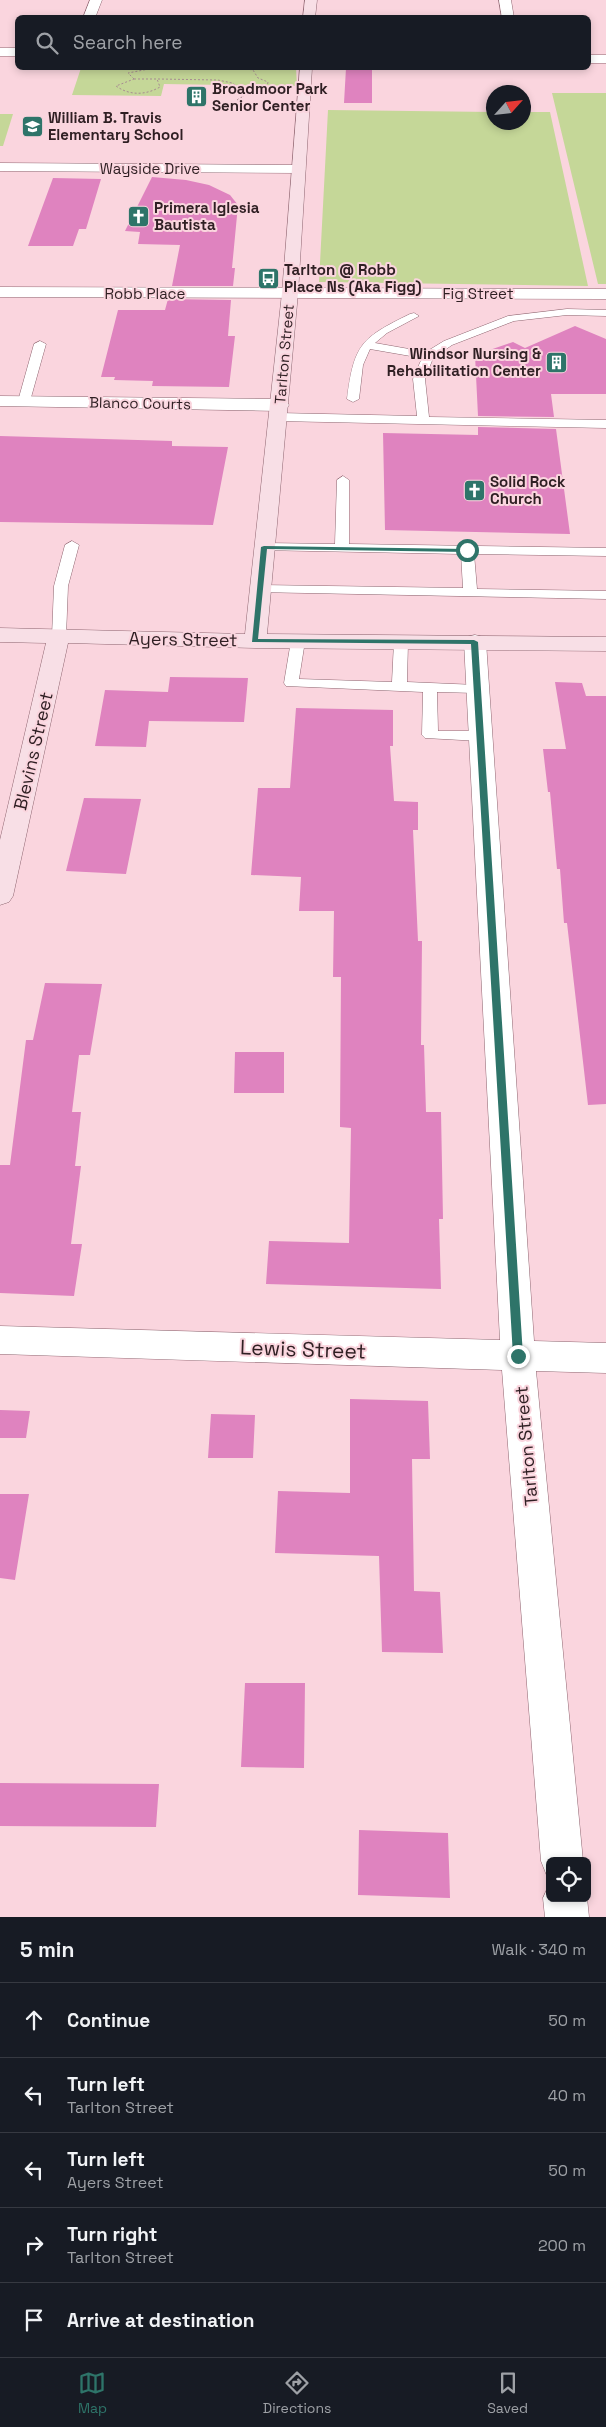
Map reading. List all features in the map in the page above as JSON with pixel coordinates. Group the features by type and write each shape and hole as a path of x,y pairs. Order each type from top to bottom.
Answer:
{"street":[{"path":"90,15 96,0"},
{"path":"310,15 311,0"},
{"path":"505,0 508,15"},
{"path":"0,52 15,52"},
{"path":"591,59 606,59"},
{"name":"Tarlton Street","path":"255,641 290,293 306,70"},
{"name":"Wayside Drive","path":"0,167 299,169"},
{"name":"Robb Place","path":"0,292 290,293"},
{"name":"Fig Street","path":"290,293 606,294"},
{"name":"Blanco Courts","path":"0,401 279,411"},
{"name":"Ayers Street","path":"0,635 255,641 606,644"},
{"name":"Blevins Street","path":"0,896 59,636"},
{"name":"Tarlton Street","path":"474,642 518,1356 562,1857"},
{"name":"Lewis Street","path":"0,1340 606,1358"},
{"path":"565,1902 567,1917"}],"lane":[{"path":"424,420 420,379 428,356 448,343 512,318 567,312 606,313"},
{"path":"353,398 357,365 366,345 383,331 414,316"},
{"path":"24,401 40,344"},
{"path":"366,345 428,356"},
{"path":"279,411 424,420 606,424"},
{"path":"342,549 343,480"},
{"path":"59,636 61,586 72,545"},
{"path":"264,547 606,552"},
{"path":"467,550 470,593"},
{"path":"260,589 606,595"},
{"path":"298,641 291,683 477,689"},
{"path":"400,642 400,686"},
{"path":"430,688 430,735 480,736"}],"path":[{"path":"134,79 128,73 144,70"},
{"path":"237,100 248,93 267,87 268,82 258,78 253,70"},
{"path":"158,79 160,87 145,93 124,92 116,86 134,79 158,79 178,76 232,82 238,89 248,93"}],"green space":[{"path":"80,70 296,70 297,86 164,84 161,96 72,95"},
{"path":"552,93 606,93 606,284 598,284"},
{"path":"328,110 486,112 486,130 531,130 531,112 550,112 588,286 319,282"},
{"path":"0,114 13,114 3,146 0,146"}],"building":[{"path":"346,70 372,70 372,103 344,103"},
{"path":"152,177 186,180 209,185 230,195 238,205 232,268 235,268 233,286 172,286 180,245 138,244 140,232 125,231"},
{"path":"53,178 101,179 86,229 79,229 73,246 28,246"},
{"path":"168,299 231,300 228,336 235,336 229,387 152,386 153,381 114,380 115,377 101,377 118,310 165,310"},
{"path":"575,326 606,339 606,394 551,394 554,417 478,416 475,355 513,342 525,348"},
{"name":"Solid Rock Church","path":"478,427 556,429 570,534 385,530 383,433 478,435"},
{"path":"0,436 172,441 172,446 228,447 213,525 0,522"},
{"path":"170,677 248,678 244,722 149,721 146,747 95,746 105,690 168,692"},
{"path":"555,682 582,683 586,696 606,696 606,1104 588,1105 567,923 564,923 560,869 557,869 550,792 548,792 543,749 566,749"},
{"path":"296,708 393,710 393,746 390,746 394,801 418,802 418,830 413,830 418,941 422,941 421,1045 424,1045 426,1112 441,1112 443,1219 439,1219 441,1289 266,1284 269,1241 349,1243 351,1128 340,1127 341,977 333,977 334,911 299,911 301,877 251,875 258,788 290,788"},
{"path":"84,798 141,799 126,874 66,871"},
{"path":"45,983 102,984 90,1055 79,1055 72,1112 81,1112 75,1166 81,1166 71,1244 82,1244 74,1296 0,1293 0,1165 10,1165 26,1040 33,1040"},
{"path":"235,1052 284,1052 284,1093 234,1093"},
{"path":"350,1399 428,1401 430,1459 412,1459 414,1591 440,1592 443,1653 382,1652 379,1556 275,1553 278,1491 350,1493"},
{"path":"0,1410 30,1411 26,1438 0,1438"},
{"path":"211,1414 255,1415 253,1458 208,1458"},
{"path":"0,1494 29,1494 15,1580 0,1578"},
{"path":"245,1683 305,1683 304,1768 241,1767"},
{"path":"0,1783 159,1784 156,1827 0,1826"},
{"path":"359,1830 448,1833 450,1898 358,1895"}],"place":[{"name":"Broadmoor Park Senior Center","path":"196,97"},
{"name":"William B. Travis Elementary School","path":"32,126"},
{"name":"Primera Iglesia Bautista","path":"138,216"},
{"name":"Tarlton @ Robb Place Ns (Aka Figg)","path":"268,278"},
{"name":"Windsor Nursing & Rehabilitation Center","path":"557,362"},
{"name":"Solid Rock Church","path":"474,490"}],"route":[{"path":"467,550 264,547 255,641 474,642 518,1356"}]}
